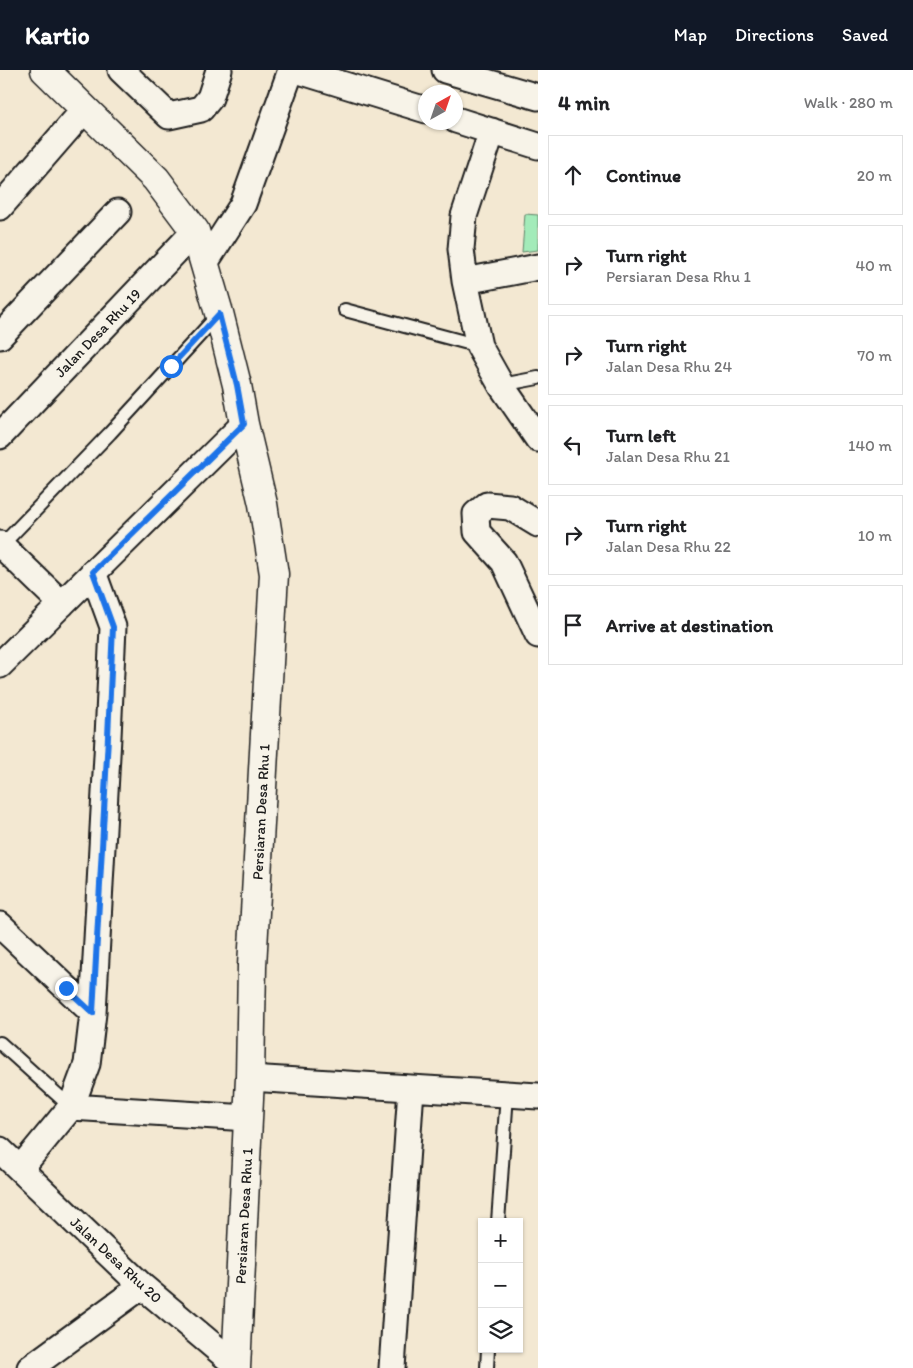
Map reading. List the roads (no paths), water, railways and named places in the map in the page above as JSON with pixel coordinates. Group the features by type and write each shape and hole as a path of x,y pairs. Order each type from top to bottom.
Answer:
{"street":[{"name":"Persiaran Desa Rhu 1","path":"45,70 156,179 195,231 237,385 263,504 274,574 252,966 250,1078 236,1366"},
{"path":"121,70 169,116 201,109 210,98 219,70"},
{"path":"444,70 538,97"},
{"path":"205,263 243,204 301,71 418,108"},
{"path":"0,207 85,109"},
{"path":"463,122 538,146"},
{"path":"492,131 464,216 461,249 465,281 479,346 501,386 538,439"},
{"path":"0,336 118,212"},
{"name":"Jalan Desa Rhu 19","path":"0,436 195,231"},
{"path":"465,281 538,267"},
{"path":"0,665 244,424"},
{"path":"538,524 510,507 487,505 476,514 477,532 504,562 538,635"},
{"path":"0,545 62,604"},
{"path":"20,1169 71,1107 86,1064 93,1013 113,627 93,572"},
{"path":"0,925 93,1013"},
{"path":"250,1078 538,1096"},
{"path":"392,1368 410,1088"},
{"path":"71,1107 248,1118"},
{"name":"Jalan Desa Rhu 20","path":"0,1150 142,1286 236,1366"},
{"path":"30,1368 142,1286"}],"lane":[{"path":"344,310 479,346"},
{"path":"0,545 110,433 219,314"},
{"path":"501,386 538,378"},
{"path":"0,1043 71,1107"},
{"path":"498,1218 507,1094"},
{"path":"487,1368 488,1353"}]}
